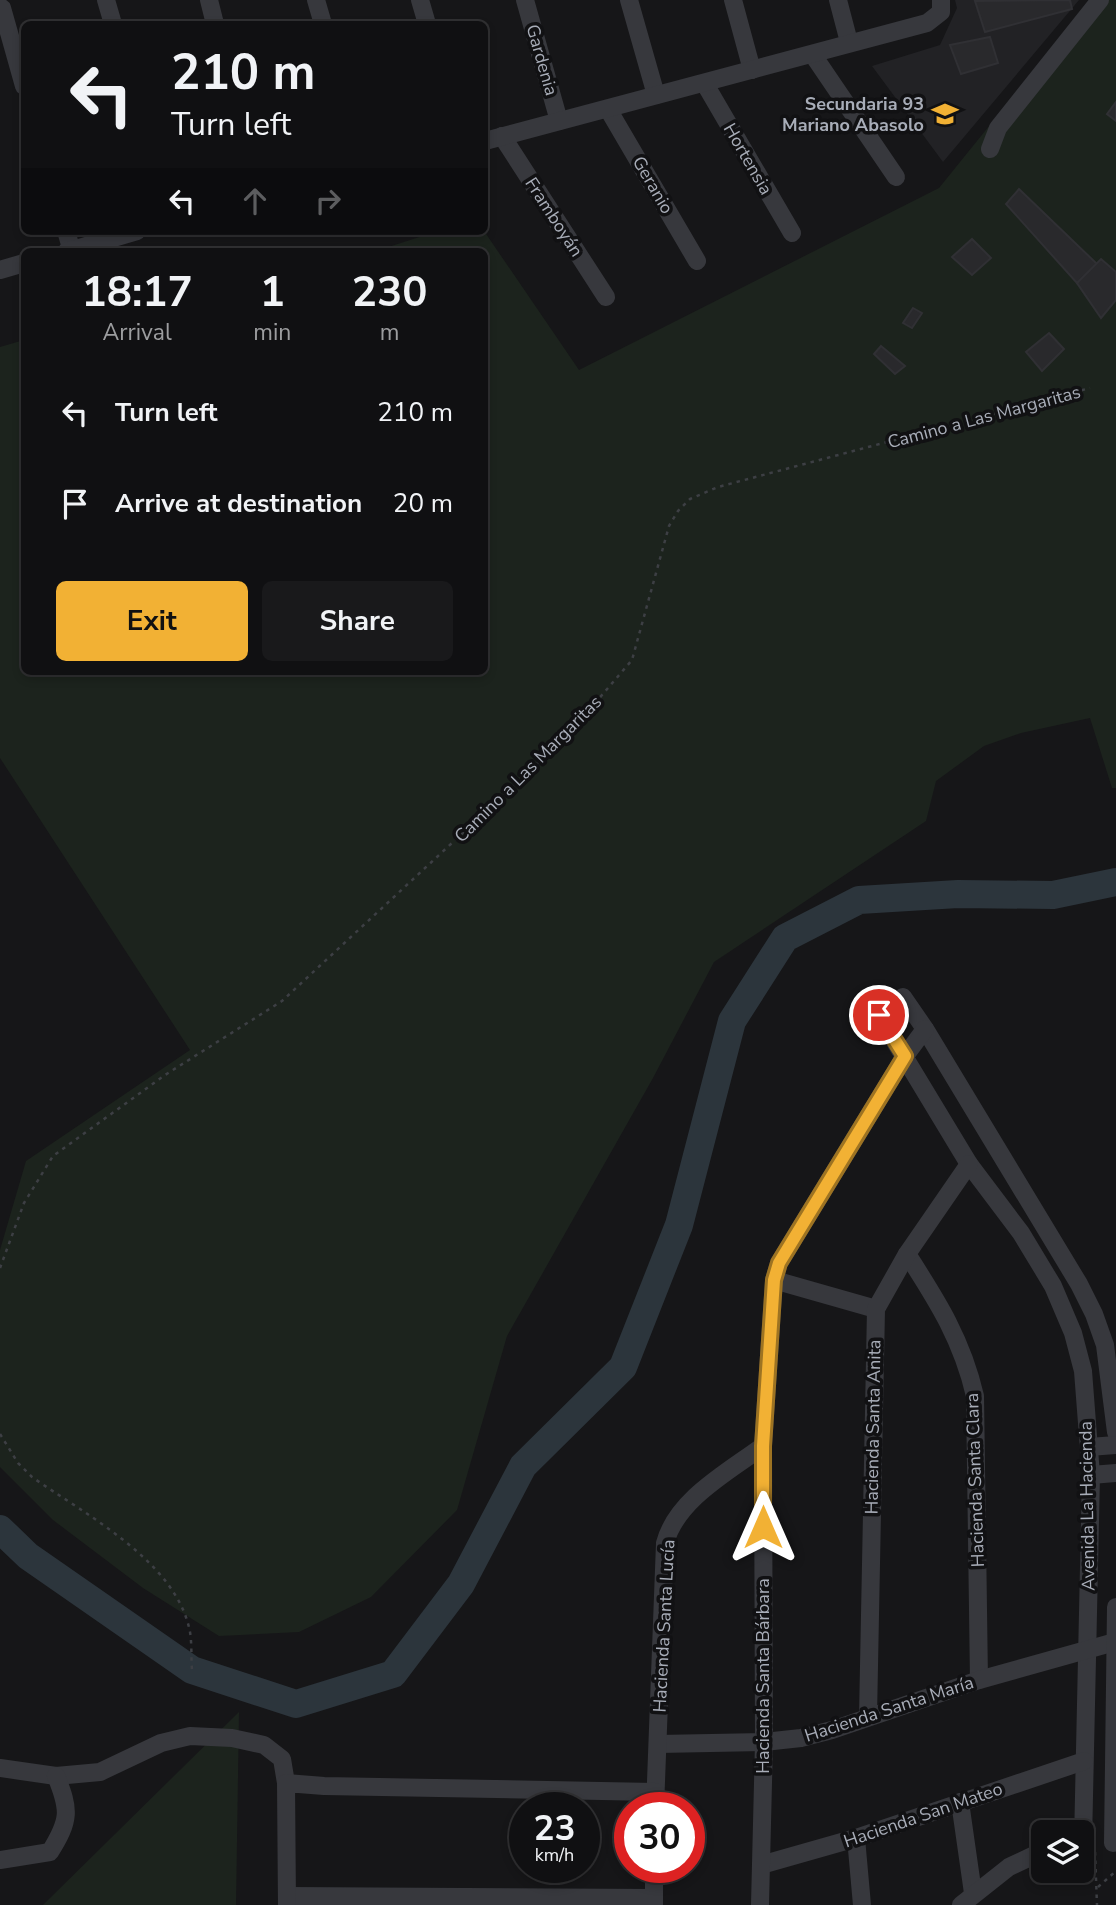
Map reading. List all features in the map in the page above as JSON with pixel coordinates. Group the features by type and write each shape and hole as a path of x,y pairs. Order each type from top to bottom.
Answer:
{"street":[{"path":"106,0 112,21"},
{"path":"209,0 214,21"},
{"path":"316,0 322,21"},
{"path":"420,0 426,21"},
{"name":"Gardenia","path":"525,0 559,121"},
{"path":"629,0 656,95"},
{"path":"733,0 752,70"},
{"path":"838,0 849,42"},
{"path":"990,149 998,128 1100,0"},
{"path":"7,6 21,72"},
{"path":"494,139 927,23 939,9"},
{"path":"813,55 896,177"},
{"name":"Hortensia","path":"705,84 792,233"},
{"name":"Geranio","path":"608,109 698,261"},
{"name":"Framboyán","path":"494,139 606,297"},
{"path":"79,248 123,235"},
{"path":"0,270 21,264"},
{"name":"Avenida La Hacienda","path":"902,998 925,1029 1079,1284 1094,1314 1105,1345 1116,1432"},
{"name":"Avenida La Hacienda","path":"879,1015 969,1164 1020,1233 1053,1286 1073,1333 1083,1371 1091,1475 1084,1761 1085,1820"},
{"name":"Hacienda Santa Bárbara","path":"760,1905 764,1742 763,1446 774,1280 779,1263 905,1056 925,1029"},
{"name":"Hacienda Santa Anita","path":"869,1717 876,1309 907,1254 969,1164"},
{"name":"Hacienda Santa Clara","path":"907,1254 948,1318 966,1360 975,1396 979,1680"},
{"path":"774,1280 876,1309"},
{"path":"1089,1447 1116,1445"},
{"name":"Hacienda Santa Lucía","path":"655,1792 665,1544 669,1529 696,1497 763,1446"},
{"path":"1091,1475 1116,1473"},
{"name":"Avenida La Hacienda","path":"1114,1843 1116,1607"},
{"name":"Hacienda Santa María","path":"658,1744 764,1742 832,1730 979,1680 1115,1642"},
{"path":"0,1768 56,1776 100,1772 161,1742 190,1736 232,1738 264,1745 282,1759 286,1783 287,1901 654,1901 654,1883"},
{"name":"Hacienda San Mateo","path":"761,1865 856,1838 1084,1761"},
{"path":"0,1860 50,1852 63,1831 68,1805 56,1776"},
{"path":"286,1783 614,1798"},
{"path":"960,1802 967,1899"},
{"path":"856,1838 862,1905"},
{"path":"1094,1843 1114,1843"},
{"path":"967,1899 1009,1867 1031,1857"}],"path":[{"name":"Camino a Las Margaritas","path":"0,1268 24,1203 52,1156 165,1075 282,1001 566,737 632,660 669,526 690,499 718,487 1090,388"},
{"path":"0,1434 18,1463 32,1477 141,1555 163,1577 180,1605 190,1632 192,1670"},
{"path":"1098,1887 1116,1871"},
{"path":"1094,1872 1098,1887 1097,1905"}],"shaded area":[{"name":"Secundaria 93 Mariano Abasolo","path":"955,0 1079,0 943,162 872,66 940,45 957,8"},
{"path":"1091,0 1116,0 1116,788 1112,788 1090,718 1021,733 984,746 936,781 926,821 714,962 653,1078 507,1336 457,1510 371,1597 299,1632 219,1636 143,1588 53,1520 0,1467 0,1250 26,1161 190,1050 0,758 0,347 21,341 21,675 488,675 488,248 385,248 426,235 487,235 579,370 939,188"},
{"path":"239,1712 236,1905 43,1905"}],"building":[{"path":"1070,0 1072,9 985,32 975,1"},
{"path":"990,37 998,63 961,74 950,45"},
{"path":"1116,102 1116,121 1107,114"},
{"path":"1019,189 1097,264 1077,283 1006,204"},
{"path":"972,239 991,258 972,275 952,257"},
{"path":"1101,259 1116,272 1116,300 1101,318 1077,283"},
{"path":"913,308 922,313 912,328 903,323"},
{"path":"1049,333 1064,349 1042,371 1026,352"},
{"path":"881,346 905,366 895,374 874,354"}],"waterway":[{"path":"0,1529 28,1556 192,1670 296,1704 393,1674 461,1584 523,1466 623,1367 679,1225 732,1021 785,938 859,900 958,894 1053,895 1116,882"}],"place":[{"name":"Secundaria 93 Mariano Abasolo","path":"945,114"}],"route":[{"path":"763,1527 763,1446 774,1280 779,1263 905,1056 879,1015"}]}
